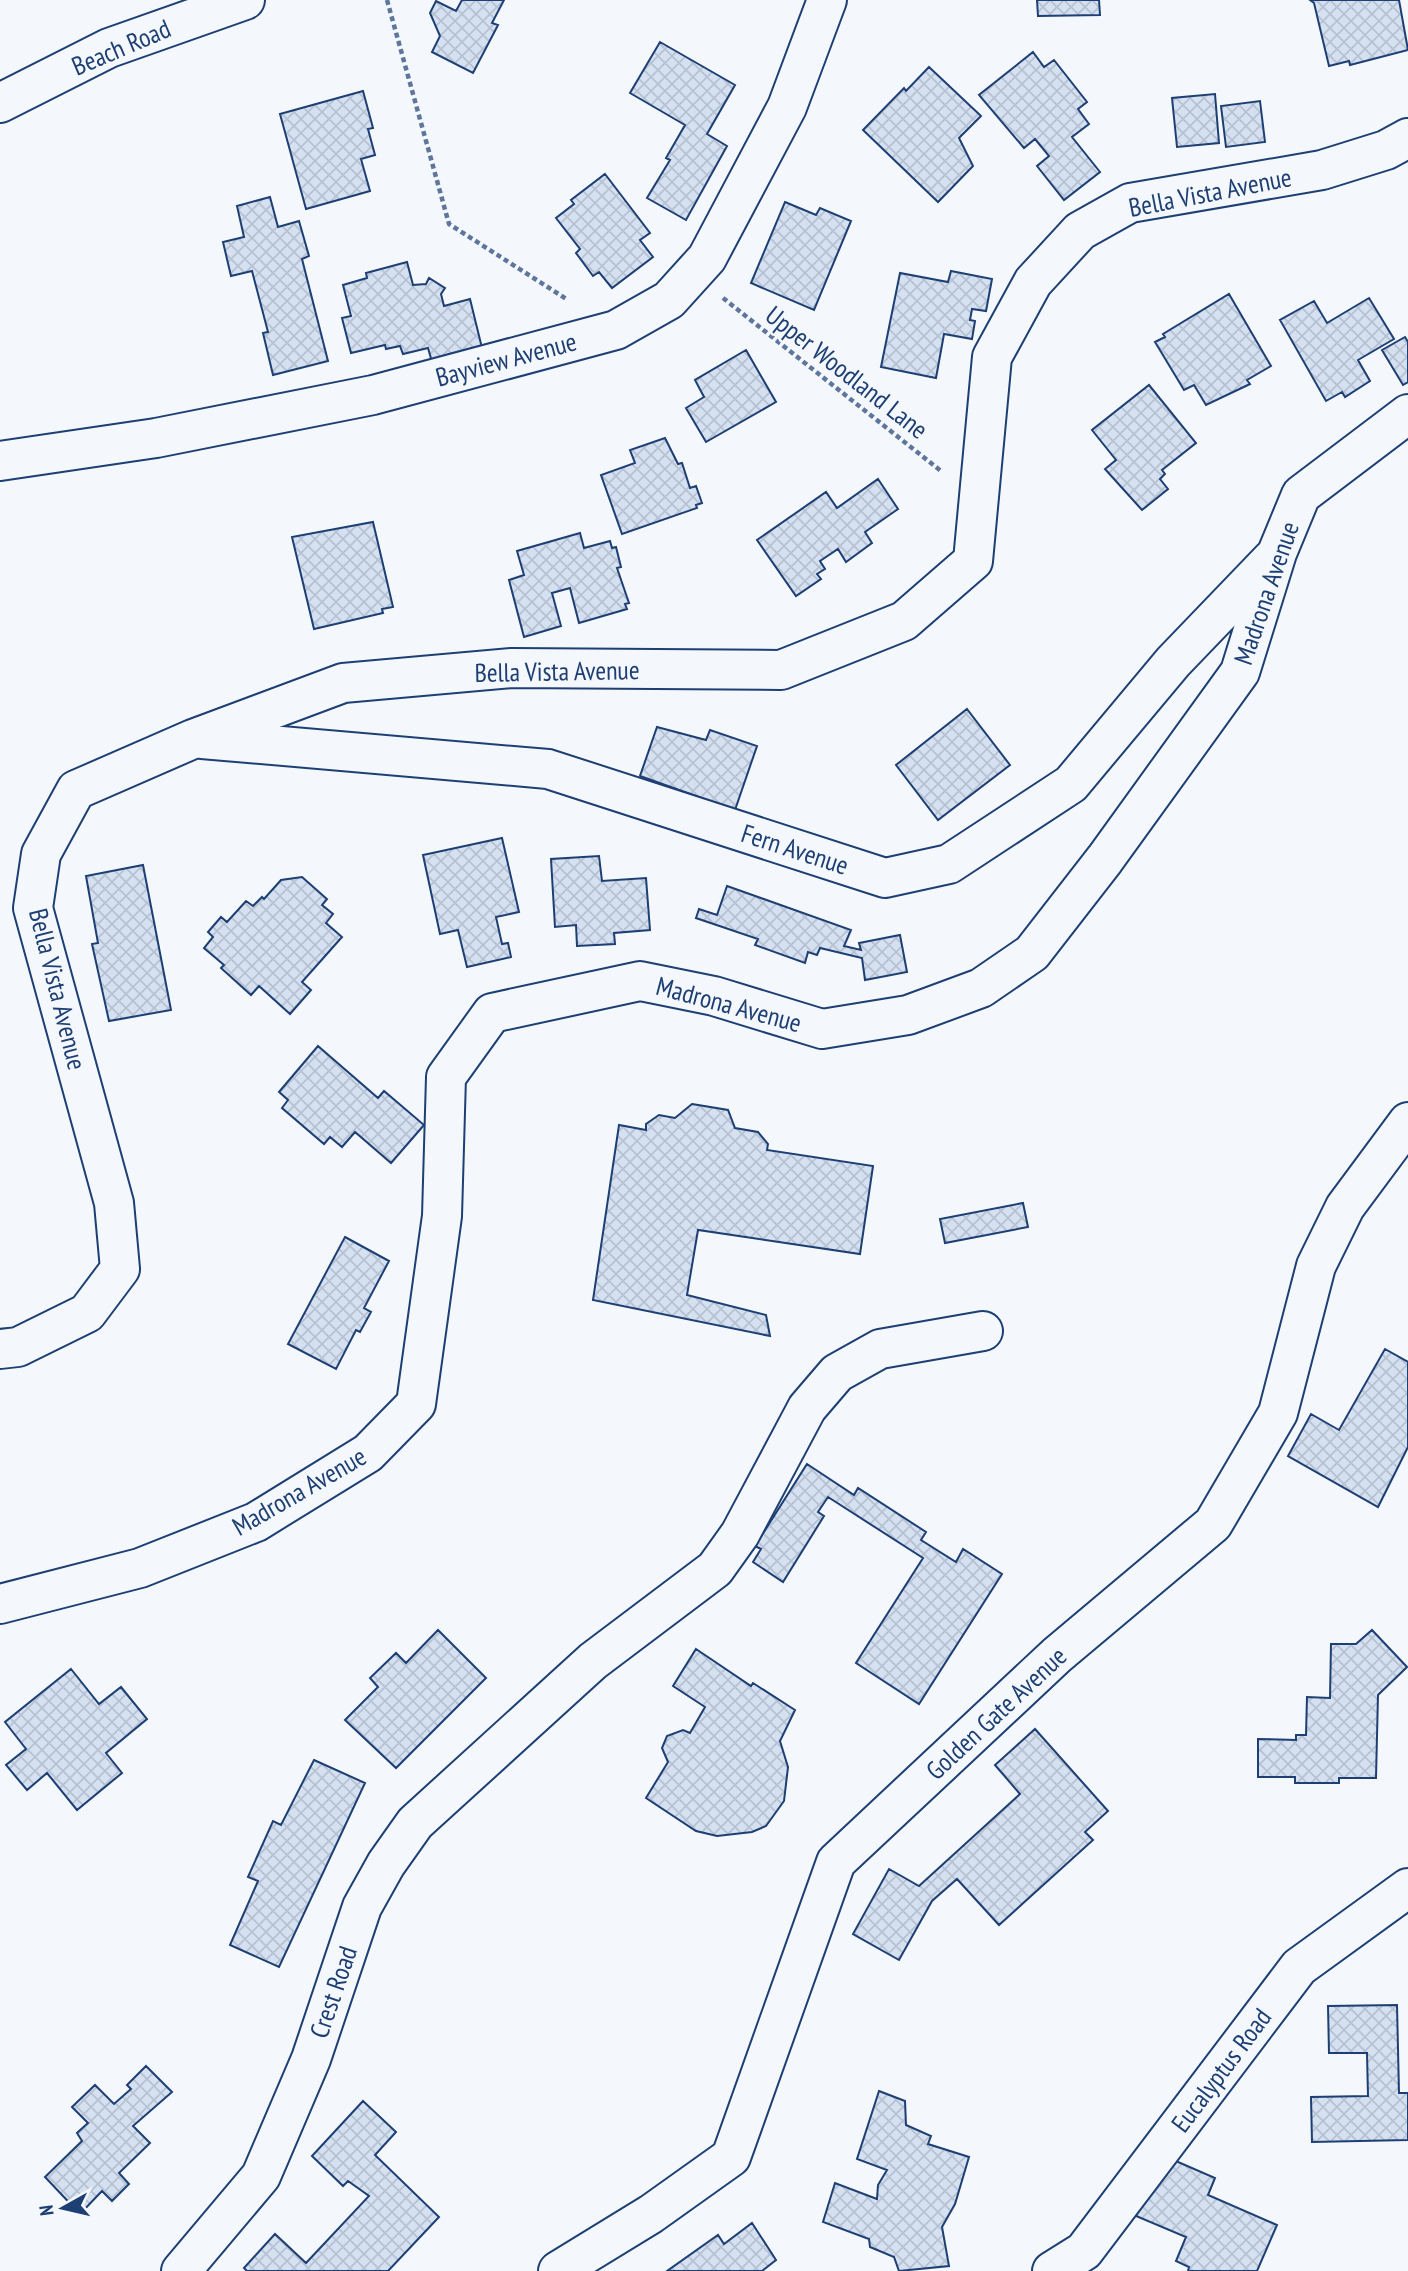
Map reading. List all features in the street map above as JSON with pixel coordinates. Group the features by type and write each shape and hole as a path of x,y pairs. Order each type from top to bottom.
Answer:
{"street":[{"name":"Beach Road","path":"0,103 109,48 245,0"},
{"name":"Bayview Avenue","path":"0,461 156,438 373,395 616,330 669,300 707,258 787,107 827,0"},
{"name":"Bella Vista Avenue","path":"0,1349 18,1347 87,1312 120,1269 114,1203 33,908 41,854 76,790 193,738 343,682 512,668 781,670 904,621 973,561 992,357 1033,282 1080,231 1130,202 1322,170 1386,150 1408,138"},
{"name":"Madrona Avenue","path":"0,1604 140,1568 256,1522 368,1453 416,1404 442,1216 446,1077 492,1013 640,981 714,996 822,1029 908,1015 981,988 1032,953 1105,859 1240,672 1277,554 1301,495 1408,414"},
{"name":"Fern Avenue","path":"193,738 548,769 885,878 949,864 1071,783 1173,663 1277,554"},
{"name":"Golden Gate Avenue","path":"558,2271 651,2214 731,2157 835,1862 1057,1655 1213,1524 1278,1413 1316,1266 1345,1207 1408,1122"},
{"name":"Crest Road","path":"181,2271 261,2176 311,2059 362,1907 386,1864 415,1823 593,1661 715,1569 740,1534 807,1408 836,1373 880,1349 982,1331"},
{"name":"Eucalyptus Road","path":"1052,2271 1084,2251 1299,1967 1408,1888"}],"path":[{"path":"387,0 449,224 616,330"},
{"name":"Upper Woodland Lane","path":"692,274 978,500"}],"building":[{"path":"462,0 504,0 492,23 498,25 473,73 432,52 440,36 430,13 436,1 456,11"},
{"path":"1037,0 1099,0 1100,15 1038,16"},
{"path":"1310,0 1399,0 1408,50 1350,65 1349,61 1329,66 1314,3"},
{"path":"660,42 735,85 707,134 727,146 686,220 647,198 670,160 666,158 685,125 630,93"},
{"path":"1033,52 1044,67 1054,60 1087,102 1078,109 1089,124 1072,137 1100,172 1064,200 1037,166 1049,156 1035,139 1024,148 979,95"},
{"path":"929,67 981,116 959,138 973,166 938,202 863,130"},
{"path":"363,91 373,128 368,129 375,155 361,159 370,191 306,209 280,114"},
{"path":"1215,94 1219,143 1177,147 1172,98"},
{"path":"1260,101 1265,142 1226,147 1221,106"},
{"path":"605,174 650,233 640,240 653,257 612,288 599,272 593,276 576,253 580,249 556,218 574,204 571,200"},
{"path":"270,197 278,227 299,221 309,256 302,259 328,361 273,375 263,333 268,332 252,271 231,276 223,242 244,237 237,206"},
{"path":"785,202 816,215 820,208 851,221 814,310 751,283"},
{"path":"407,262 413,285 426,284 429,278 445,288 441,294 444,306 470,299 482,348 432,362 428,348 403,354 400,346 386,349 385,345 351,353 342,318 351,316 343,285 367,278 366,273"},
{"path":"951,271 992,279 986,311 972,309 970,320 975,321 972,339 944,334 936,378 881,367 900,273 948,282"},
{"path":"1229,294 1271,366 1247,380 1250,384 1206,405 1194,385 1184,390 1155,342 1165,337 1163,334"},
{"path":"1369,298 1394,339 1358,360 1370,381 1345,397 1342,392 1326,401 1280,320 1314,301 1327,323"},
{"path":"1405,337 1408,342 1408,382 1403,385 1382,350"},
{"path":"746,350 776,402 706,442 686,408 704,397 695,380"},
{"path":"1149,385 1196,443 1162,470 1165,474 1160,479 1168,489 1142,510 1105,469 1116,460 1092,430"},
{"path":"665,438 678,464 682,463 690,488 696,486 702,503 696,505 697,508 622,534 601,475 635,463 630,450"},
{"path":"878,479 898,509 865,532 872,543 846,562 838,549 820,561 825,569 817,574 821,579 796,596 757,540 826,492 837,508"},
{"path":"373,522 393,607 382,609 383,613 314,629 292,537"},
{"path":"580,533 584,548 610,541 612,548 616,547 621,567 617,568 629,603 625,604 627,609 579,623 570,588 552,593 561,626 524,637 509,580 524,575 517,551"},
{"path":"967,709 1010,765 938,820 896,765"},
{"path":"657,727 706,740 710,730 757,746 735,810 640,776"},
{"path":"502,838 519,912 496,917 502,944 508,943 511,957 467,967 458,930 440,934 423,855"},
{"path":"599,856 602,881 646,878 650,930 614,933 615,944 577,946 576,925 555,927 551,859"},
{"path":"143,865 171,1010 109,1021 92,944 98,943 86,876"},
{"path":"302,877 327,899 322,905 333,914 326,923 342,937 302,982 311,990 290,1014 259,986 251,995 221,968 224,965 204,948 213,937 208,932 221,917 227,922 246,901 253,906 262,897 264,899 281,880"},
{"path":"727,886 851,930 844,946 861,950 859,943 900,935 907,972 865,980 862,958 820,948 817,955 808,952 805,963 755,945 758,939 696,918 699,909 717,915"},
{"path":"318,1046 378,1098 384,1091 424,1125 391,1163 355,1132 342,1147 330,1137 324,1144 282,1108 288,1100 279,1092"},
{"path":"692,1104 728,1110 735,1128 758,1132 768,1144 767,1150 873,1166 860,1254 698,1230 687,1295 766,1315 770,1336 593,1300 619,1125 646,1130 646,1124 659,1115 675,1118"},
{"path":"1023,1203 1028,1227 945,1243 940,1219"},
{"path":"345,1237 389,1261 364,1308 371,1312 360,1332 356,1330 336,1369 288,1344"},
{"path":"1385,1349 1408,1362 1408,1447 1378,1507 1288,1456 1311,1414 1339,1430"},
{"path":"807,1464 854,1495 858,1488 926,1532 921,1540 956,1562 963,1549 1002,1574 919,1704 856,1663 923,1558 828,1497 818,1512 824,1516 783,1582 753,1562 761,1549 755,1546"},
{"path":"438,1630 486,1678 396,1768 345,1720 378,1687 370,1678 396,1653 406,1663"},
{"path":"1372,1630 1407,1667 1378,1695 1376,1778 1339,1778 1339,1783 1295,1783 1295,1777 1258,1777 1258,1739 1296,1740 1296,1735 1306,1735 1307,1697 1330,1698 1331,1644 1356,1644"},
{"path":"696,1649 751,1686 753,1683 795,1710 780,1741 788,1767 784,1801 766,1826 752,1832 717,1836 696,1831 646,1798 668,1762 662,1748 667,1736 683,1730 690,1733 705,1707 673,1686"},
{"path":"71,1669 99,1704 121,1687 147,1719 106,1753 122,1773 77,1810 47,1773 27,1790 6,1765 26,1749 5,1722"},
{"path":"1035,1729 1108,1811 1085,1832 1093,1840 999,1925 957,1879 932,1901 899,1960 853,1934 889,1869 919,1886 1020,1794 995,1765"},
{"path":"314,1760 365,1783 279,1967 230,1945 258,1881 248,1877 273,1821 281,1825"},
{"path":"1397,2005 1399,2093 1408,2093 1408,2140 1312,2142 1311,2097 1368,2096 1367,2053 1329,2053 1328,2006"},
{"path":"146,2066 172,2092 133,2126 150,2143 119,2173 129,2184 112,2201 102,2191 80,2214 45,2177 82,2141 77,2133 88,2123 72,2107 95,2085 114,2104 131,2089 127,2085"},
{"path":"879,2091 905,2101 906,2125 931,2136 928,2144 969,2157 955,2204 942,2227 949,2266 899,2271 894,2257 870,2247 869,2239 823,2222 835,2183 877,2199 878,2185 887,2170 857,2159"},
{"path":"363,2101 396,2132 375,2155 439,2217 388,2271 247,2271 244,2268 275,2234 306,2263 369,2196 348,2181 343,2186 312,2156"},
{"path":"1162,2155 1215,2178 1208,2195 1277,2225 1257,2271 1188,2271 1189,2267 1176,2261 1186,2237 1136,2216"},
{"path":"752,2223 776,2260 762,2271 667,2271 718,2235 724,2244"}]}
